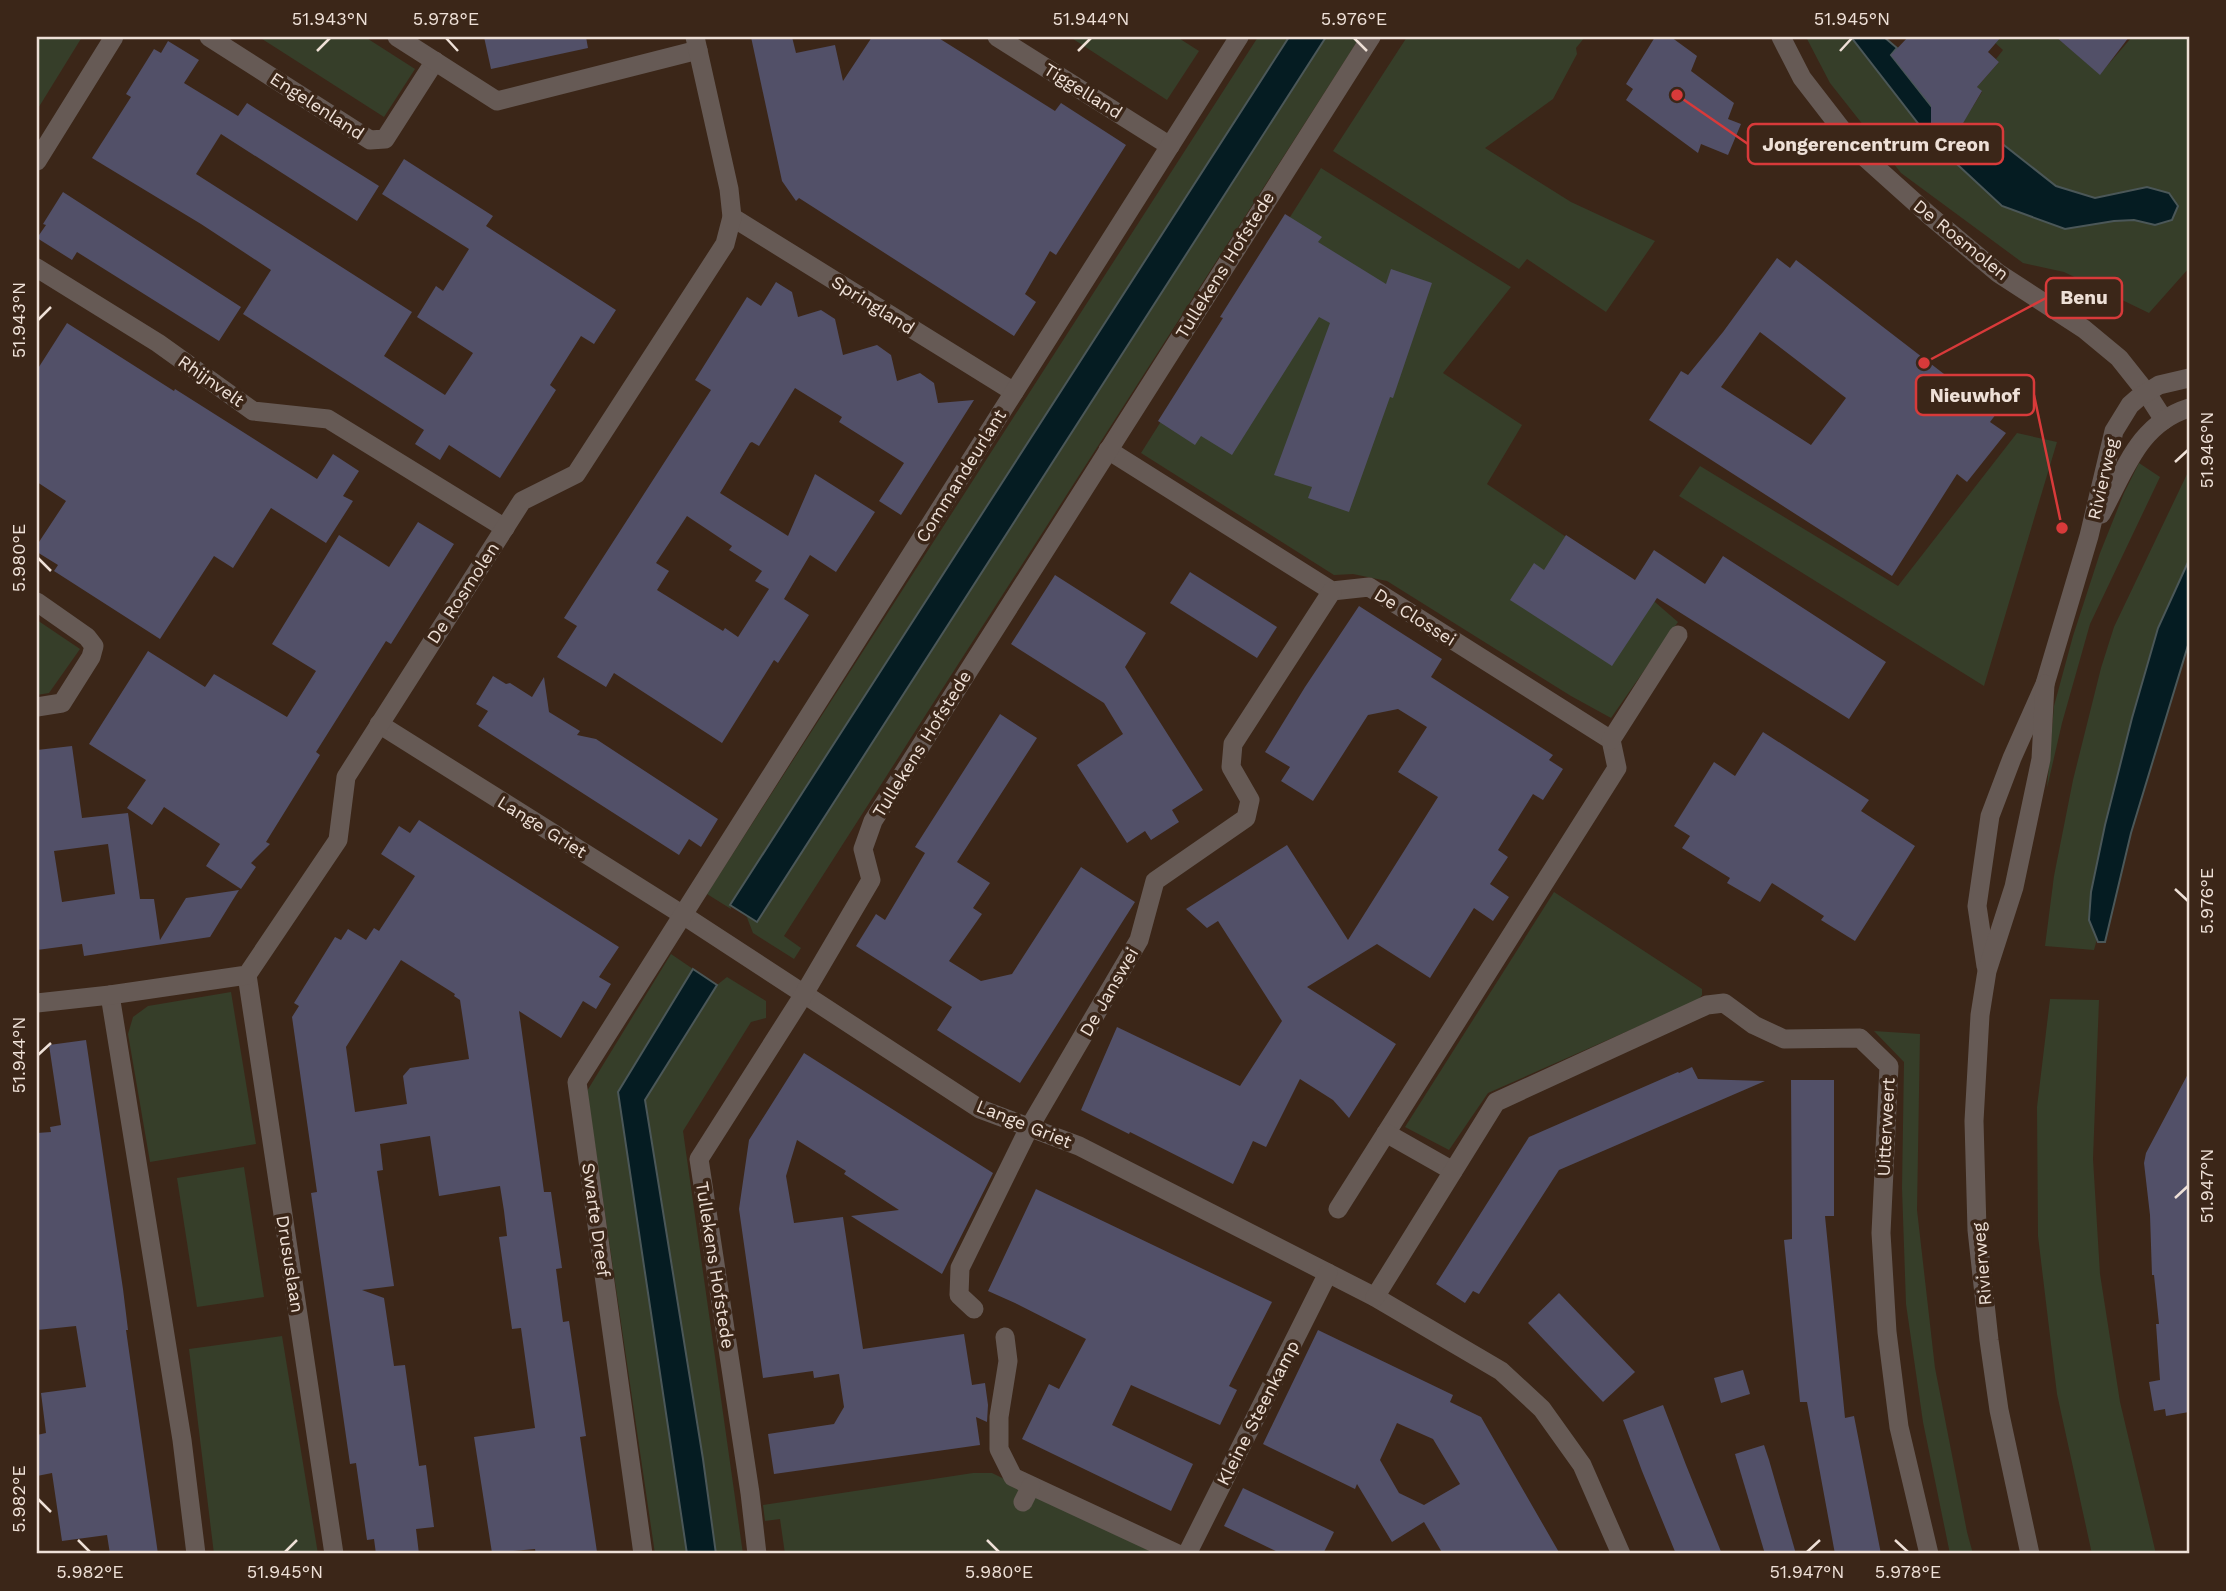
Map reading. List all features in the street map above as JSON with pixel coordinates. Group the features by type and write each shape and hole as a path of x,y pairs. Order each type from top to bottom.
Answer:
{"street":[{"path":"37,160 114,37"},
{"name":"Engelenland","path":"209,37 370,140 384,139 435,61"},
{"path":"397,37 497,101 696,43"},
{"name":"Tiggelland","path":"997,37 1170,146"},
{"name":"Commandeurlant","path":"683,915 1239,37"},
{"name":"Tullekens Hofstede","path":"757,1554 699,1159 804,994 871,880 863,849 873,821 1370,37"},
{"name":"De Rosmolen","path":"1781,37 1802,78 1860,153 1998,272 2071,320 2119,358 2164,420"},
{"name":"De Rosmolen","path":"247,975 338,840 346,777 522,501 576,474 725,244 733,217 729,189 696,43"},
{"name":"Springland","path":"733,217 1014,392"},
{"name":"Rhijnvelt","path":"39,275 158,344 253,411 328,419 505,528"},
{"path":"2146,393 2159,385 2189,378"},
{"name":"Rivierweg","path":"1987,971 1977,906 1990,816 2045,684 2089,536 2113,431 2130,405 2146,393"},
{"name":"Rivierweg","path":"2089,536 2143,437 2175,413 2189,408"},
{"path":"1108,450 1332,591"},
{"name":"De Clossei","path":"1332,591 1369,587 1611,740"},
{"name":"De Janswei","path":"1029,1128 1139,940 1155,881 1246,817 1250,800 1231,767 1233,744 1332,591"},
{"path":"37,602 88,637 94,646 91,657 62,703 37,706"},
{"path":"1338,1209 1617,768 1611,740 1678,635"},
{"name":"Rivierweg","path":"2031,1554 1999,1410 1977,1230 1974,1121 1980,1015 1987,971 2014,887 2041,759 2045,684"},
{"name":"Lange Griet","path":"379,724 683,915 980,1109 1079,1146 1375,1297 1500,1371 1542,1409 1582,1465 1621,1554"},
{"name":"Swarte Dreef","path":"643,1554 577,1082 683,915"},
{"path":"37,1003 247,975"},
{"name":"Drususlaan","path":"247,975 334,1554"},
{"path":"110,995 182,1440 196,1554"},
{"name":"Uitterweert","path":"1375,1297 1496,1102 1707,1005 1724,1003 1755,1025 1784,1038 1860,1038 1889,1066 1881,1233 1887,1332 1899,1427 1929,1554"},
{"path":"974,1308 959,1295 960,1268 1029,1128"},
{"path":"1386,1133 1453,1171"},
{"name":"Kleine Steenkamp","path":"1187,1554 1328,1273"},
{"path":"1005,1337 1008,1361 999,1416 999,1449 1013,1477 1027,1494 1178,1554"}],"green space":[{"path":"37,37 82,37 37,110"},
{"path":"259,37 365,37 415,69 384,117"},
{"path":"1070,37 1177,37 1199,51 1167,100"},
{"path":"1258,37 1289,37 730,904 731,909 707,894"},
{"path":"1326,37 1360,37 784,936 801,948 794,959 753,933 746,915 757,921"},
{"path":"1407,37 1585,37 1576,48 1577,54 1553,99 1485,148 1571,202 1655,241 1606,312 1527,259 1519,269 1333,151"},
{"path":"1806,37 1851,37 1931,140 2002,206 2065,229 2114,221 2134,220 2155,224 2172,220 2178,206 2147,187 2095,198 2056,186 2000,142 1958,140 1955,135 1982,92 1977,87 1999,62 1996,59 2003,50 1993,41 1995,37 2056,37 2100,74 2132,37 2189,37 2189,268 2149,313 2064,272 2023,263 1901,173 1830,83"},
{"path":"1321,168 1511,287 1443,373 1522,425 1487,484 1626,577 1678,622 1611,718 1571,696 1387,581 1353,574 1334,575 1141,453"},
{"path":"2017,433 2057,442 1984,686 1679,496 1700,466 1898,586"},
{"path":"2139,463 2160,477 2090,624 2047,788 2054,706 2073,636 2100,553"},
{"path":"2189,470 2189,560 2158,628 2105,825 2091,892 2089,920 2097,939 2094,950 2045,946 2054,876 2073,780 2101,668 2114,627"},
{"path":"37,620 80,649 49,693 37,695"},
{"path":"1554,892 1702,989 1702,995 1698,1000 1488,1093 1449,1150 1405,1127"},
{"path":"671,954 693,969 618,1092 687,1554 655,1554 587,1091"},
{"path":"727,977 766,1001 766,1018 751,1022 683,1131 743,1554 716,1554 645,1100 717,985"},
{"path":"231,992 256,1144 150,1162 128,1034 133,1017 148,1006"},
{"path":"2050,999 2099,1000 2093,1159 2100,1274 2120,1402 2156,1554 2092,1554 2057,1394 2038,1236 2037,1107"},
{"path":"1874,1031 1920,1034 1917,1210 1935,1368 1973,1554 1950,1554 1923,1422 1906,1304 1902,1188 1904,1062"},
{"path":"244,1167 264,1297 197,1307 177,1178"},
{"path":"282,1336 318,1554 214,1554 189,1349"},
{"path":"973,1473 992,1473 1156,1554 785,1554 780,1519 765,1521 763,1505"}],"water":[{"path":"1289,37 1326,37 757,922 730,905"},
{"path":"1851,37 1884,37 1897,48 1891,55 1958,140 2000,142 2056,186 2095,198 2147,187 2169,193 2178,206 2172,220 2155,225 2134,220 2114,221 2065,229 2002,206 1931,140"},
{"path":"2189,560 2189,642 2131,833 2105,942 2098,942 2089,920 2091,892 2105,825 2158,628"},
{"path":"693,969 717,985 645,1100 716,1554 687,1554 618,1092"}],"building":[{"path":"484,37 586,37 588,48 491,69"},
{"path":"751,37 792,37 796,53 835,45 843,81 872,37 937,37 1055,111 1061,103 1126,145 1056,255 1050,251 1025,294 1036,302 1014,336 799,198 796,201 782,181"},
{"path":"1655,37 1671,37 1697,56 1691,71 1734,103 1728,119 1741,124 1728,155 1701,144 1698,153 1626,100 1633,89 1626,84"},
{"path":"1908,37 2001,37 1988,52 1999,62 1977,87 1982,91 1959,130 1931,124 1931,105 1891,55"},
{"path":"2056,37 2129,37 2100,75"},
{"path":"168,41 199,60 184,83 238,116 247,103 379,186 357,221 221,134 196,174 412,312 384,356 445,395 473,353 417,317 436,286 443,291 469,249 382,194 404,159 493,216 486,226 616,310 594,344 581,336 550,385 556,390 500,478 449,445 440,460 415,444 424,430 243,314 271,270 92,158 131,97 126,94 154,49 161,53"},
{"path":"63,192 241,307 219,341 77,252 72,260 37,238"},
{"path":"1285,214 1322,237 1318,242 1386,284 1391,269 1432,283 1393,398 1390,397 1349,512 1308,498 1312,487 1274,475 1330,323 1319,317 1232,455 1201,436 1195,445 1158,421"},
{"path":"1777,258 1790,268 1796,260 1996,414 1990,422 2006,433 1967,482 1957,474 1892,576 1649,420 1681,371 1688,375","holes":["1760,332 1846,398 1811,445 1721,387"]},
{"path":"776,282 792,292 798,317 821,310 835,319 843,355 877,345 891,355 897,381 920,373 934,383 938,403 974,400 901,515 879,501 904,463 839,422 842,417 795,388 759,446 750,443 720,493 788,536 815,474 875,512 836,572 810,555 784,599 809,615 778,663 774,660 722,743 614,673 606,687 557,657 577,626 564,618 711,390 695,380 747,297 761,306","holes":["687,516 732,546 729,550 762,571 755,581 769,589 738,637 725,628 723,631 657,590 669,571 656,563"]},
{"path":"67,323 317,479 333,454 359,471 343,496 353,501 326,543 271,508 233,568 214,556 160,639 54,571 58,565 37,552 37,545 66,501 37,482 37,370"},
{"path":"418,522 454,544 391,644 386,641 316,752 320,755 266,842 270,844 251,863 256,867 241,889 206,866 220,844 164,807 152,825 127,808 146,780 89,744 148,651 205,687 214,674 287,717 316,671 272,644 339,535 389,567"},
{"path":"1566,535 1635,580 1654,550 1705,584 1723,556 1886,662 1849,719 1657,598 1612,666 1510,600 1534,563 1544,570"},
{"path":"1190,572 1277,627 1257,658 1170,603"},
{"path":"1055,575 1146,633 1125,667 1203,790 1172,810 1179,822 1151,840 1145,831 1127,843 1077,765 1123,734 1104,703 1011,644"},
{"path":"1359,606 1442,659 1431,677 1553,755 1549,760 1563,769 1543,800 1533,794 1498,850 1508,857 1490,884 1509,897 1493,921 1474,908 1430,978 1377,944 1307,987 1396,1044 1349,1118 1333,1100 1300,1079 1266,1147 1253,1141 1233,1184 1081,1110 1117,1027 1240,1086 1282,1021 1218,921 1207,928 1186,909 1287,845 1348,940 1438,797 1398,772 1427,727 1398,709 1368,715 1313,801 1281,781 1290,767 1265,752"},
{"path":"493,676 532,697 544,677 549,712 580,731 577,735 596,739 718,819 701,847 689,839 679,855 478,726 488,711 476,704"},
{"path":"1000,714 1037,738 957,862 990,883 973,908 982,914 949,961 981,981 1012,974 1081,867 1135,902 1020,1083 937,1030 952,1007 856,946 876,914 885,920 925,853 915,847"},
{"path":"1763,732 1869,800 1861,811 1915,846 1855,941 1821,920 1824,916 1772,883 1760,902 1727,883 1730,878 1682,848 1690,836 1674,826 1714,762 1735,776"},
{"path":"72,746 82,818 128,813 140,899 154,899 160,940 186,898 239,890 210,937 84,956 82,944 37,950 37,750","holes":["108,844 115,894 62,902 54,851"]},
{"path":"419,820 619,947 599,977 611,984 596,1009 583,1001 561,1038 519,1011 544,1192 551,1192 562,1268 556,1269 563,1322 569,1321 586,1436 580,1437 597,1552 536,1554 535,1549 492,1553 474,1437 535,1428 521,1328 512,1329 499,1237 507,1236 504,1211 500,1186 439,1196 430,1136 380,1144 383,1170 377,1171 394,1286 362,1290 384,1298 394,1366 405,1365 419,1466 426,1465 434,1527 416,1529 419,1554 376,1554 374,1539 367,1540 356,1463 350,1464 311,1193 317,1192 292,1017 299,1006 294,1003 335,937 341,940 348,929 366,940 374,928 379,931 415,876 381,854 399,826 410,833","holes":["401,960 455,994 460,1000 469,1059 410,1068 403,1076 407,1104 355,1112 346,1047"]},
{"path":"86,1040 123,1289 126,1330 158,1554 110,1554 107,1535 62,1541 52,1473 37,1476 37,1435 46,1433 41,1393 86,1387 76,1326 37,1330 37,1133 51,1132 50,1127 61,1125 49,1045"},
{"path":"804,1053 993,1173 942,1274 851,1216 899,1210 844,1174 846,1171 797,1140 786,1176 794,1223 843,1217 863,1349 964,1334 972,1385 985,1383 987,1422 976,1417 980,1445 774,1474 768,1434 834,1424 844,1407 839,1374 814,1378 813,1371 763,1378 739,1209 749,1140"},
{"path":"1692,1067 1698,1079 1765,1081 1559,1170 1479,1294 1473,1291 1465,1303 1436,1284 1529,1137"},
{"path":"2189,1072 2189,1412 2166,1416 2165,1409 2154,1411 2149,1382 2160,1380 2156,1324 2159,1324 2152,1275 2150,1215 2144,1163 2146,1153"},
{"path":"1791,1080 1834,1080 1834,1216 1825,1216 1845,1418 1854,1416 1881,1554 1835,1554 1807,1402 1800,1402 1784,1240 1792,1239"},
{"path":"1036,1189 1272,1302 1229,1386 1237,1390 1220,1425 1131,1385 1112,1425 1193,1464 1171,1511 1022,1439 1049,1384 1059,1389 1086,1339 988,1291"},
{"path":"1559,1293 1635,1372 1603,1402 1528,1323"},
{"path":"1318,1330 1453,1395 1450,1402 1481,1417 1560,1554 1443,1554 1424,1522 1392,1542 1357,1484 1355,1489 1263,1444","holes":["1397,1423 1433,1439 1460,1484 1424,1505 1399,1493 1380,1460"]},
{"path":"1743,1370 1750,1394 1721,1403 1714,1378"},
{"path":"1663,1405 1722,1554 1676,1554 1642,1471 1623,1420"},
{"path":"1764,1445 1796,1554 1765,1554 1735,1454"},
{"path":"1243,1488 1334,1532 1323,1554 1282,1554 1224,1526"}],"place":[{"name":"Jongerencentrum Creon","path":"1677,95"},
{"name":"Benu","path":"1924,363"},
{"name":"Nieuwhof","path":"2062,528"}]}
